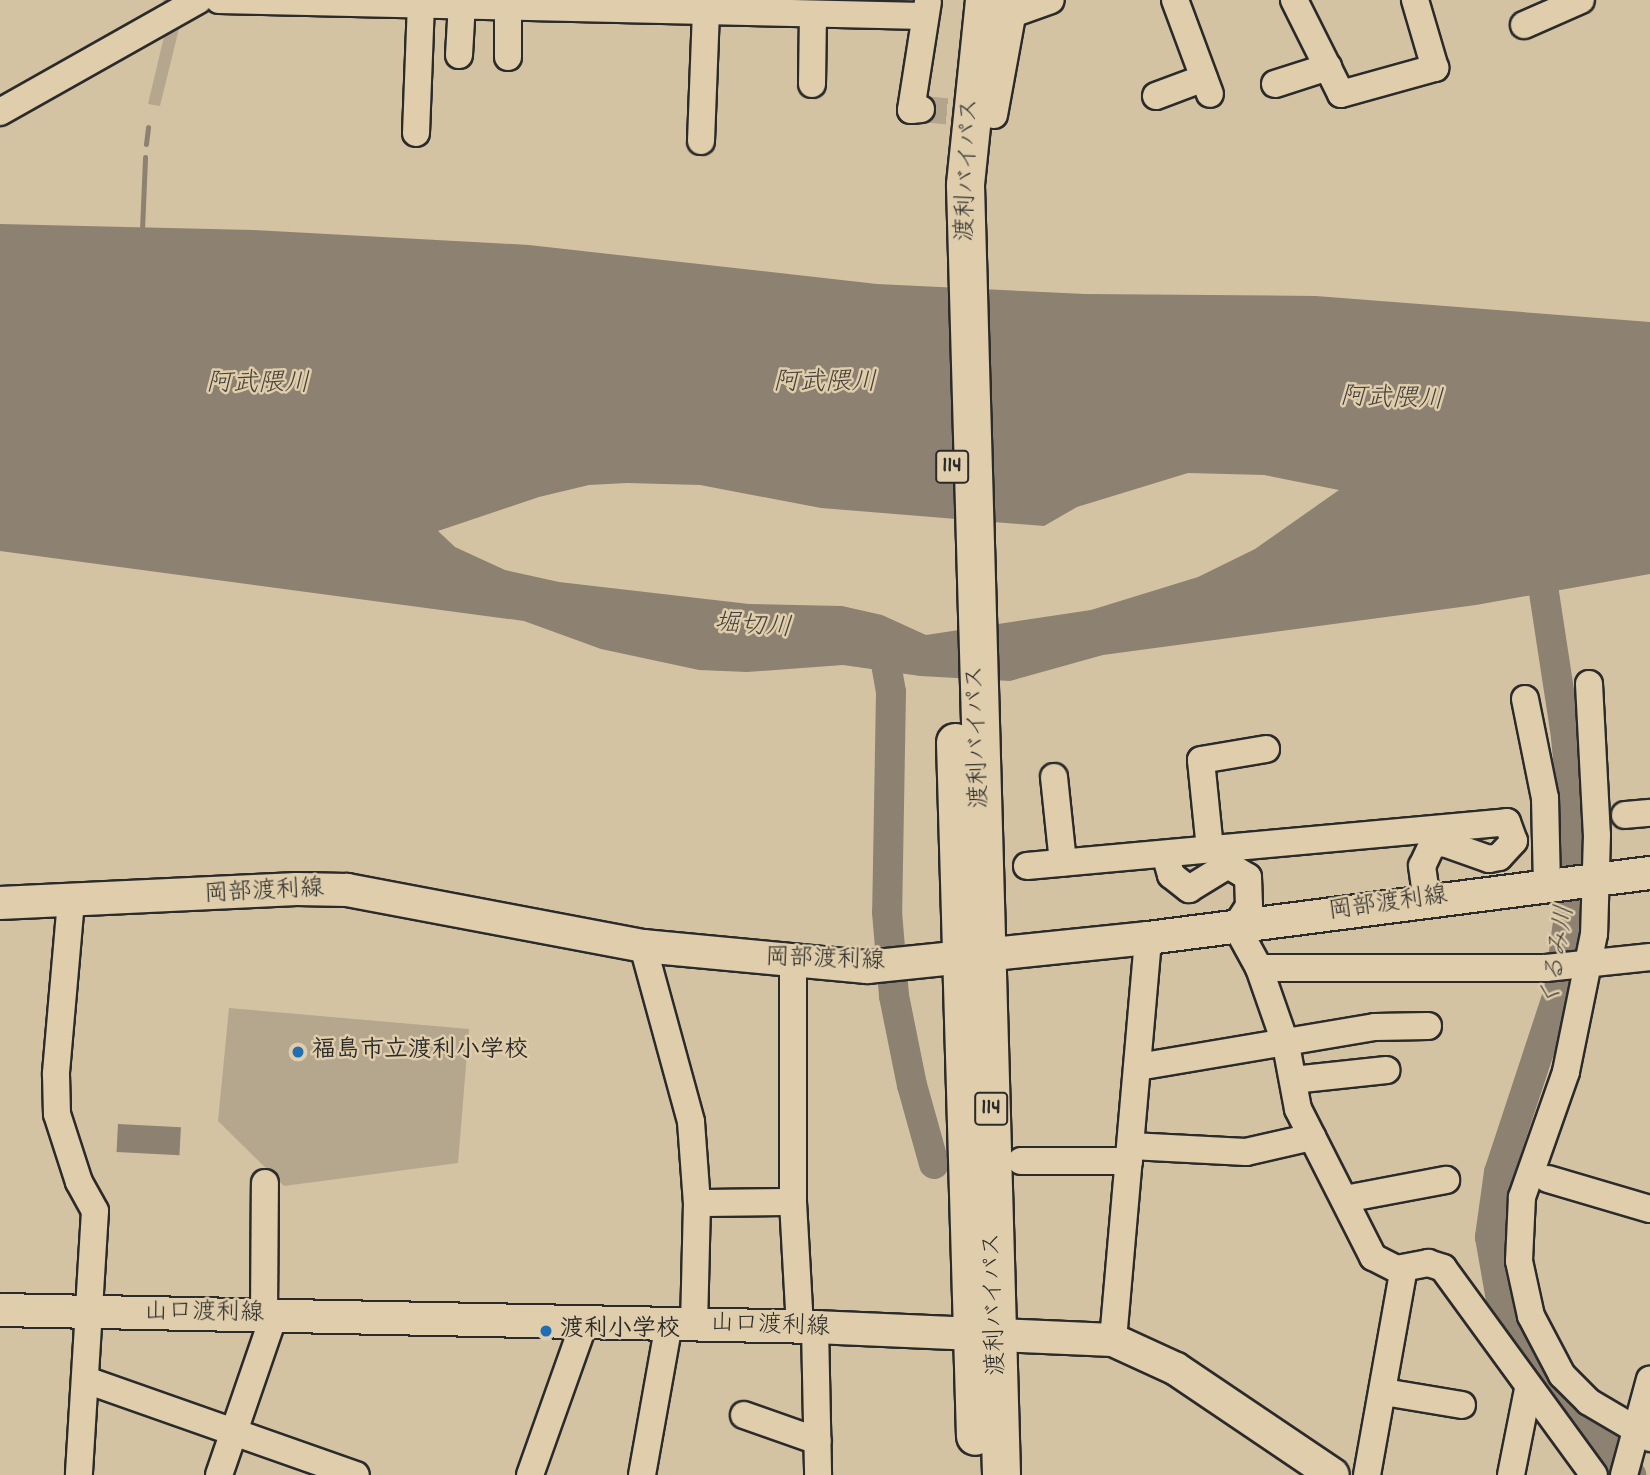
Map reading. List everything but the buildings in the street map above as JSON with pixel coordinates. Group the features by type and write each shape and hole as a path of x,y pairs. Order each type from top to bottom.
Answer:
{"highway":[{"name":"渡利バイパス","path":"962,0 946,132 955,186 983,1335 977,1475"},
{"name":"渡利バイパス","path":"955,186 1004,5"},
{"name":"渡利バイパス","path":"983,1335 1001,1475"}],"main road":[{"name":"岡部渡利線","path":"0,903 297,889 347,890 643,946 793,963 867,967 1147,938 1650,873"},
{"name":"山口渡利線","path":"0,1310 808,1327 1114,1340 1136,1346 1176,1369 1333,1475"}],"street":[{"path":"0,112 199,0"},
{"path":"219,0 236,4 421,1 508,4 622,3 706,11 926,8 911,110 921,110"},
{"path":"994,116 1004,5 1051,0"},
{"path":"1156,96 1207,86 1175,0"},
{"path":"1294,0 1341,94 1435,68 1415,0"},
{"path":"1524,25 1581,0"},
{"path":"416,133 421,1"},
{"path":"459,55 462,3"},
{"path":"508,4 508,57"},
{"path":"812,85 829,9"},
{"path":"701,141 706,11"},
{"path":"1275,84 1328,67"},
{"path":"1589,684 1598,880 1588,962 1566,1072 1522,1197 1522,1287 1541,1339 1562,1375 1589,1402 1643,1435"},
{"path":"1525,699 1545,798 1550,884"},
{"path":"1210,849 1201,760 1266,749"},
{"path":"1054,777 1063,863"},
{"path":"1027,866 1507,822 1514,841 1499,857 1489,859 1444,843 1432,845 1422,866 1427,900"},
{"path":"1165,854 1171,875 1189,889 1227,865 1248,877 1249,906 1236,926 1259,968 1286,1045 1298,1109 1373,1257 1391,1268 1429,1263 1443,1268 1487,1323 1528,1389 1594,1475"},
{"path":"71,901 56,1074 57,1114 79,1182 95,1211 79,1475"},
{"path":"1114,1340 1139,1067 1147,938"},
{"path":"642,1475 682,1324 697,1203 691,1122 643,946"},
{"path":"1259,968 1546,968 1650,957"},
{"path":"793,963 793,1202 808,1327 818,1441 818,1475"},
{"path":"1139,1067 1286,1045 1375,1027 1428,1026"},
{"path":"1293,1080 1386,1070"},
{"path":"1021,1161 1130,1154 1246,1152 1312,1137"},
{"path":"1548,1179 1650,1209"},
{"path":"1345,1199 1446,1180"},
{"path":"219,1475 269,1315 265,1183"},
{"path":"697,1203 793,1202"},
{"path":"1367,1475 1384,1392 1404,1268"},
{"path":"530,1475 584,1323"},
{"path":"1624,1475 1643,1435 1650,1379"},
{"path":"86,1380 356,1475"},
{"path":"1511,1475 1528,1389"},
{"path":"1384,1392 1462,1405"},
{"path":"744,1415 818,1441"}],"shaded area":[{"path":"163,0 186,0 160,106 148,104 167,24"},
{"path":"229,1008 469,1029 458,1163 284,1186 218,1121"}],"water":[{"name":"阿武隈川","path":"0,224 253,230 529,245 877,284 1085,294 1316,296 1650,322 1650,574 1476,605 1103,655 1010,681 920,676 843,665 747,672 699,670 601,649 524,621 0,551","holes":["1188,473 1264,475 1339,490 1255,549 1198,577 1091,610 926,635 882,615 842,606 749,604 559,582 505,570 455,547 438,531 539,497 589,485 627,483 700,485 821,508 1044,526 1077,507"]},
{"path":"118,1124 181,1127 179,1155 117,1152"}],"waterway":[{"path":"146,144 148,127"},
{"path":"142,230 145,157"},
{"name":"くるみ川","path":"1531,557 1543,586 1566,737 1575,836 1570,907 1559,991 1499,1172 1490,1237 1502,1306 1527,1354 1631,1475"},
{"name":"堀切川","path":"865,644 884,652 891,692 887,912 894,996 912,1085 934,1164"}],"tunnel":[{"path":"921,109 989,115"}],"place":[{"name":"福島市立渡利小学校","path":"298,1052"},
{"name":"渡利小学校","path":"546,1331"}]}
